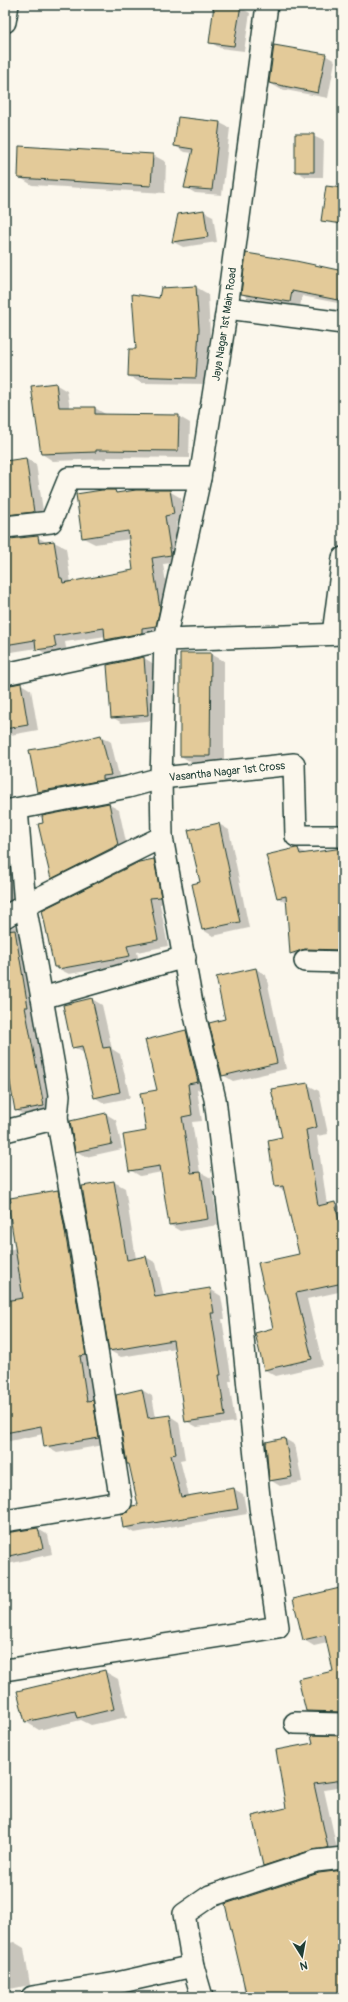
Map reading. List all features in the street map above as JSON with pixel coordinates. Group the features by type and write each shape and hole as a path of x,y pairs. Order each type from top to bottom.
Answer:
{"street":[{"path":"5,22 8,5"},
{"name":"Jaya Nagar 1st Main Road","path":"5,1670 278,1627 260,1507 238,1288 216,1099 192,1003 185,957 162,837 161,778 165,640 200,478 227,308 267,5"},
{"path":"227,308 343,323"},
{"path":"5,527 51,522 69,478 200,478"},
{"path":"5,674 165,640 338,634 343,558"},
{"name":"Vasantha Nagar 1st Cross","path":"161,778 294,764 296,836 343,836"},
{"path":"5,1521 121,1502 82,1256 58,1118 59,1094 25,905 11,810 128,787 161,778"},
{"path":"5,917 25,905 162,837"},
{"path":"42,998 185,957"},
{"path":"305,961 343,962"},
{"path":"5,1131 58,1118"},
{"path":"295,1724 343,1724"},
{"path":"202,1997 193,1966 184,1914 210,1896 316,1861 343,1858"},
{"path":"32,1997 116,1983 193,1966"}],"building":[{"path":"214,5 241,5 234,46 209,43"},
{"path":"274,45 326,54 318,93 269,83"},
{"path":"178,117 220,122 212,190 184,188 193,149 174,146"},
{"path":"295,134 314,134 314,172 295,172"},
{"path":"19,146 153,154 151,186 18,178"},
{"path":"326,186 343,188 343,224 321,221"},
{"path":"204,210 208,237 172,242 178,214"},
{"path":"246,253 296,261 343,271 343,301 292,291 290,302 241,294"},
{"path":"196,286 199,329 196,378 128,376 129,349 136,349 132,294 159,298 161,288"},
{"path":"56,383 59,407 95,407 95,414 179,415 178,451 96,450 96,452 41,454 31,386"},
{"path":"26,458 34,512 6,515 5,461"},
{"path":"102,490 115,490 116,493 136,490 170,490 174,514 165,516 171,555 152,558 160,608 156,626 142,628 142,633 105,640 104,628 54,636 56,647 36,650 35,640 5,645 5,543 10,542 10,539 38,536 39,543 54,541 60,578 62,578 63,583 133,570 128,531 82,538 76,494"},
{"path":"180,653 211,653 210,756 180,756"},
{"path":"144,657 148,715 111,718 107,665"},
{"path":"21,683 28,725 5,729 5,686"},
{"path":"101,735 111,775 103,776 103,780 37,792 29,750 61,745"},
{"path":"109,803 118,845 51,879 38,824 43,823 42,816"},
{"path":"219,823 240,922 202,930 192,884 200,882 188,830"},
{"path":"298,848 300,854 343,848 343,950 305,949 290,954 286,896 277,898 266,855"},
{"path":"154,859 161,897 150,898 158,940 127,946 130,956 58,969 58,967 54,967 42,910 139,862"},
{"path":"15,930 28,1007 25,1007 44,1106 15,1111 5,1054 5,931"},
{"path":"256,968 277,1063 222,1076 209,1023 225,1019 216,977"},
{"path":"92,998 103,1048 110,1047 120,1092 94,1098 82,1046 72,1048 63,1005"},
{"path":"186,1030 198,1082 188,1084 192,1115 182,1117 191,1173 201,1172 208,1219 169,1225 160,1166 129,1171 123,1135 146,1131 140,1093 157,1090 145,1040"},
{"path":"308,1083 317,1127 306,1130 318,1206 335,1202 343,1239 343,1283 296,1293 312,1359 264,1370 255,1333 273,1328 258,1263 299,1254 283,1186 275,1187 268,1140 282,1137 271,1089"},
{"path":"106,1113 112,1144 75,1152 70,1121"},
{"path":"114,1181 127,1260 146,1256 155,1297 210,1288 214,1313 211,1313 221,1375 219,1375 225,1416 185,1422 173,1340 109,1351 82,1186"},
{"path":"58,1190 86,1355 80,1356 87,1401 93,1400 99,1438 44,1447 41,1426 5,1433 5,1301 23,1298 8,1203 11,1202 10,1198"},
{"path":"142,1389 148,1418 170,1415 176,1454 171,1455 181,1497 234,1488 238,1509 123,1528 121,1514 128,1512 132,1506 138,1505 129,1464 127,1464 116,1395"},
{"path":"285,1438 292,1477 269,1481 266,1442"},
{"path":"38,1528 43,1548 5,1557 5,1533"},
{"path":"340,1588 343,1601 343,1712 306,1711 298,1679 333,1671 325,1635 303,1640 293,1599"},
{"path":"105,1670 114,1709 77,1718 75,1711 25,1722 17,1691"},
{"path":"311,1735 343,1736 343,1780 314,1784 328,1848 312,1850 263,1866 252,1816 286,1808 276,1750 313,1743"},
{"path":"343,1870 343,1997 247,1997 225,1904 319,1873"}]}
